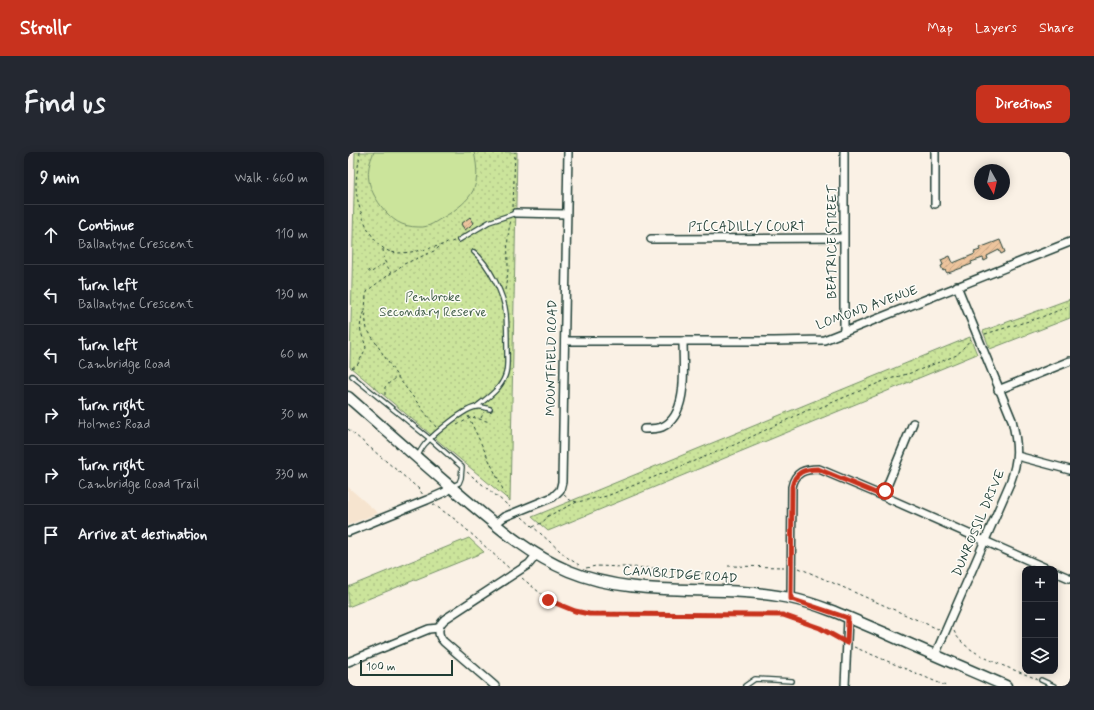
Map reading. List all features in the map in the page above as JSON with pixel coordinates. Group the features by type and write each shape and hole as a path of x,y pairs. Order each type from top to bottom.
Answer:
{"main road":[{"name":"CAMBRIDGE ROAD","path":"348,397 495,524 537,554 570,571 610,583 645,588 771,595 791,599 848,618 1006,686"}],"street":[{"name":"MOUNTFIELD ROAD","path":"495,524 513,509 553,497 560,490 562,482 568,152"},
{"name":"BEATRICE STREET","path":"844,152 844,332"},
{"path":"935,152 935,204"},
{"path":"514,213 566,214"},
{"name":"PICCADILLY COURT","path":"651,239 843,238"},
{"name":"LOMOND AVENUE","path":"565,341 824,340 1070,242"},
{"name":"DUNROSSIL DRIVE","path":"935,655 1010,483 1017,456 1016,437 1012,420 998,390 957,286"},
{"path":"644,429 662,427 671,422 678,411 682,398 683,341"},
{"path":"998,390 1070,361"},
{"path":"883,496 913,423"},
{"path":"1017,456 1070,470"},
{"path":"791,599 792,487 793,480 800,473 808,469 818,469 883,496 1041,566"},
{"path":"348,532 427,500 445,492 451,487"},
{"path":"495,686 444,642 439,636 440,624 445,619 529,564 537,554"},
{"path":"1058,573 1069,578"},
{"path":"845,686 848,618"},
{"path":"348,662 429,629 439,628"}],"lane":[{"path":"459,240 489,222 514,213"},
{"path":"417,457 424,445 439,430 491,395 500,386 506,374 506,313 492,273 481,258 474,252"},
{"path":"352,376 462,467 459,483 451,487"},
{"path":"476,406 488,408"},
{"path":"745,686 755,679 792,681"},
{"path":"1041,680 1054,686"}],"path":[{"path":"360,152 356,185 357,200 369,233 382,248 392,252 401,253 459,240"},
{"path":"503,303 508,270 508,233 514,213 515,152"},
{"path":"439,430 397,376 367,329 365,311 368,290 391,273 434,251 442,245"},
{"path":"382,248 385,263 391,273"},
{"path":"368,270 370,273 385,263"},
{"path":"983,335 1039,318 1070,306"},
{"path":"352,368 358,364 366,348 360,328 361,320 365,311"},
{"path":"533,527 543,522 548,516 577,502 607,496 734,445 808,410 819,408 873,385 951,358 958,355 972,339"},
{"path":"384,396 386,392 384,387 397,376"},
{"path":"481,418 488,408"},
{"path":"466,412 508,500"},
{"path":"457,425 469,417 481,418 490,422"},
{"path":"462,467 513,509 568,558 584,568 596,566 653,568 729,576 729,592"},
{"path":"564,494 570,500 577,502"},
{"path":"728,566 786,567"},
{"path":"797,567 938,629 942,624"},
{"path":"519,575 551,602 582,613 783,615 820,628 847,643 946,686"},
{"path":"952,628 956,636 974,652 1041,680"}],"shaded area":[{"path":"348,487 378,513 348,525"}],"green space":[{"name":"Pembroke Secondary Reserve","path":"355,152 517,152 510,501 350,367"},
{"path":"374,152 474,152 477,174 476,183 468,198 444,217 423,227 407,226 397,222 389,215 381,206 370,187 368,174"},
{"path":"1070,299 1070,318 990,349 983,331"},
{"path":"970,337 977,354 548,531 532,517"},
{"path":"469,538 484,552 348,607 348,587"}],"building":[{"path":"470,217 474,223 465,230 461,224"},
{"path":"1000,240 1005,252 1001,254 999,250 987,256 988,259 984,261 983,258 951,272 947,273 945,270 943,271 941,260 950,256 953,263 975,254 974,252 980,250 979,248"}],"route":[{"path":"548,600 575,611 589,614 783,615 827,631 847,643 848,618 791,599 793,480 800,473 808,469 818,469 883,496 885,491"}]}
